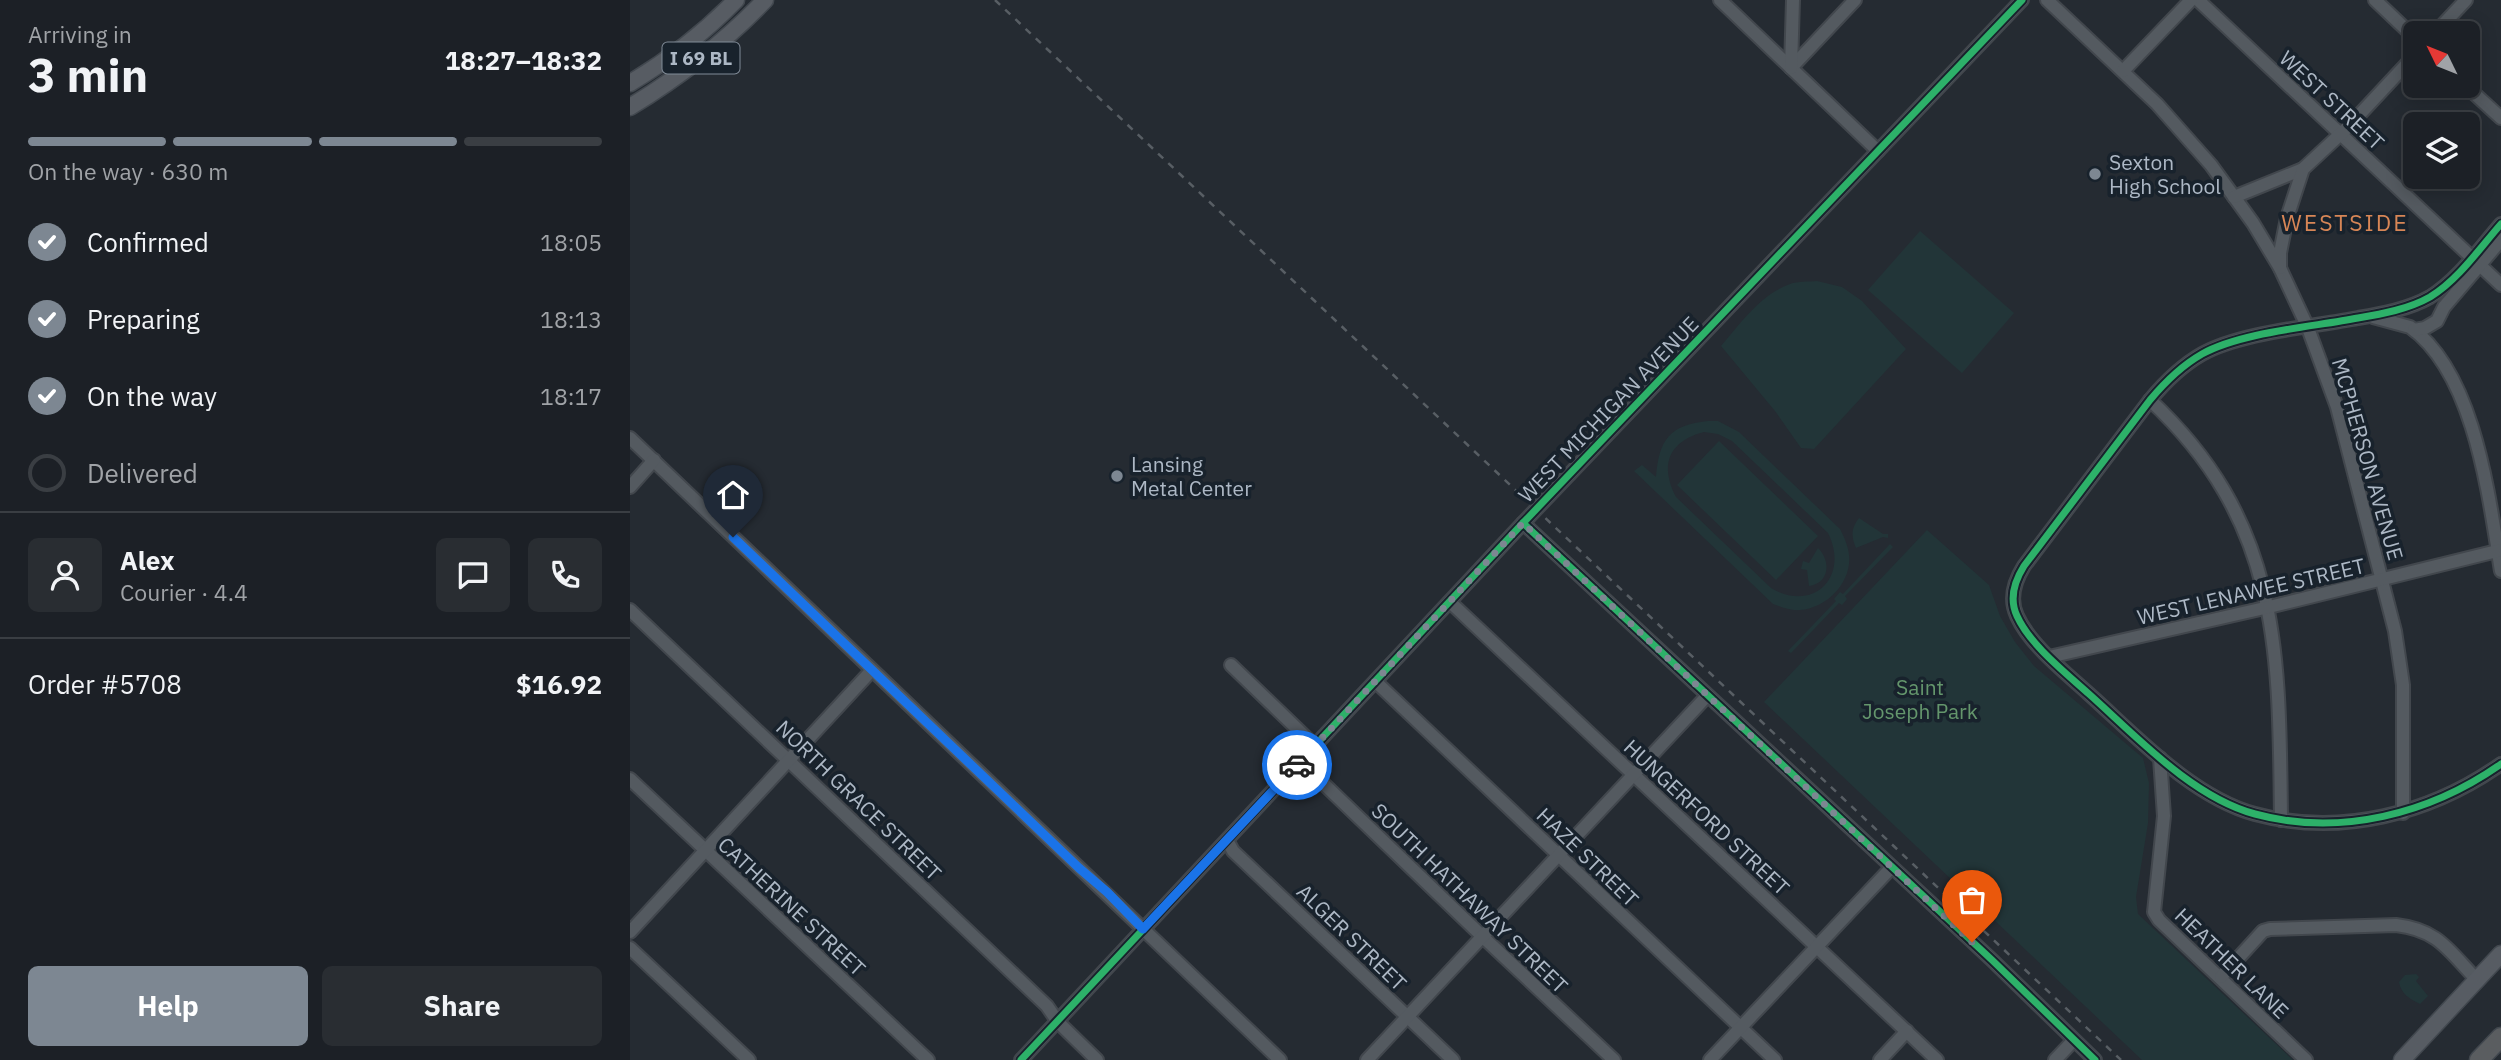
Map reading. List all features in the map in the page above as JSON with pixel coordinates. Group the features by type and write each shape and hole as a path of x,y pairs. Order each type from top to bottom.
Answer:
{"highway":[{"path":"2479,1060 2501,1037"}],"main road":[{"name":"I 69 BL","path":"630,83 675,53 736,0"},
{"name":"I 69 BL","path":"630,107 683,73 728,36 765,0"},
{"path":"2402,1060 2501,954"}],"street":[{"path":"1720,0 1878,151"},
{"path":"1791,68 1793,0"},
{"path":"1791,68 1855,0"},
{"name":"WEST MICHIGAN AVENUE","path":"1021,1060 1523,523 2022,0"},
{"name":"MCPHERSON AVENUE","path":"2047,0 2182,131 2234,197 2280,268 2308,328 2337,407 2395,631 2402,671 2403,813"},
{"path":"2123,71 2191,0"},
{"name":"WEST STREET","path":"2198,0 2501,285"},
{"path":"2375,0 2403,27"},
{"path":"2446,21 2466,0"},
{"path":"1792,23 1796,31 1803,36 1821,37"},
{"path":"2234,197 2303,169 2340,135 2403,68"},
{"path":"2479,98 2501,118"},
{"path":"2280,268 2285,227 2303,169"},
{"path":"2414,330 2425,328 2437,321 2501,224"},
{"path":"2501,240 2444,287 2409,306 2225,344 2203,353 2176,372 2150,400 2024,566 2012,596 2016,615 2049,657 2160,758 2196,785 2235,807 2281,820 2308,824 2341,823 2403,813 2452,793 2501,764"},
{"path":"2369,316 2410,327 2438,356 2468,416 2486,478 2500,550 2501,571"},
{"path":"2150,400 2175,424 2208,464 2222,485 2251,548 2269,607 2276,657 2281,820"},
{"path":"630,438 1280,1060"},
{"path":"630,487 654,460"},
{"path":"1523,523 2095,1060"},
{"name":"WEST LENAWEE STREET","path":"2049,657 2383,580 2500,550"},
{"name":"HUNGERFORD STREET","path":"1450,602 1937,1060"},
{"name":"NORTH GRACE STREET","path":"630,610 1047,1006 1058,1022 1097,1060"},
{"path":"1231,665 1315,746"},
{"path":"630,932 872,670"},
{"name":"HAZE STREET","path":"1376,681 1775,1060"},
{"path":"1367,1060 1707,696"},
{"name":"HEATHER LANE","path":"2160,758 2164,816 2154,912 2159,920 2306,1060"},
{"name":"SOUTH HATHAWAY STREET","path":"1301,762 1614,1060"},
{"name":"CATHERINE STREET","path":"630,779 928,1060"},
{"name":"ALGER STREET","path":"1227,840 1233,851 1453,1060"},
{"path":"1710,1060 1891,868"},
{"path":"2221,977 2263,931 2396,925 2416,927 2428,932 2477,980"},
{"path":"630,948 749,1060"},
{"path":"1880,1060 1907,1031"},
{"path":"2055,1060 2074,1040"}],"green space":[{"path":"1920,231 2014,313 1962,373 1868,290"},
{"path":"1817,281 1842,287 1862,301 1906,349 1814,449 1801,448 1775,411 1721,346 1769,295 1793,283"},
{"path":"1718,421 1739,432 1840,529 1848,548 1849,565 1842,584 1828,599 1800,610 1773,604 1634,471 1642,465 1656,477 1660,453 1668,437 1684,426","holes":["1704,432 1718,434 1732,441 1828,533 1834,549 1834,564 1831,576 1824,586 1801,596 1786,595 1771,588 1676,497 1668,475 1670,456 1675,448 1682,441"]},
{"path":"1719,441 1818,536 1776,580 1677,485"},
{"path":"1859,518 1883,534 1888,534 1888,538 1883,537 1856,548 1853,532"},
{"name":"Saint Joseph Park","path":"1927,530 1989,585 2000,616 2015,642 2034,666 2143,758 2149,783 2148,823 2136,897 2138,914 2293,1060 2142,1060 1764,702"},
{"path":"1890,544 1893,547 1845,596 1847,599 1842,605 1839,603 1791,653 1788,651 1836,601 1834,599 1840,592 1843,594"},
{"path":"1818,548 1825,559 1825,576 1821,581 1809,586 1807,570 1801,569 1803,561 1809,563"},
{"path":"2416,974 2419,977 2416,981 2428,996 2420,1004 2404,993 2399,982 2405,975"}],"railway":[{"path":"995,0 2121,1060"}],"cycle path":[{"path":"1021,1060 1523,523 2022,0"},
{"path":"2501,224 2459,273 2422,301 2386,313 2237,340 2202,354 2187,364 2150,400 2024,566 2015,584 2013,597 2017,616 2039,648 2146,746 2187,780 2209,794 2255,814 2287,821 2319,823 2383,816 2445,796 2501,764"},
{"path":"1523,523 1992,960 2095,1060"}],"way so far":[{"path":"1297,765 1523,523 1972,942"}],"place":[{"name":"Sexton High School","path":"2095,174"},
{"name":"Lansing Metal Center","path":"1117,476"}],"district":[{"name":"WESTSIDE","path":"2345,222"}],"route":[{"path":"733,537 1143,929 1297,765"}]}
